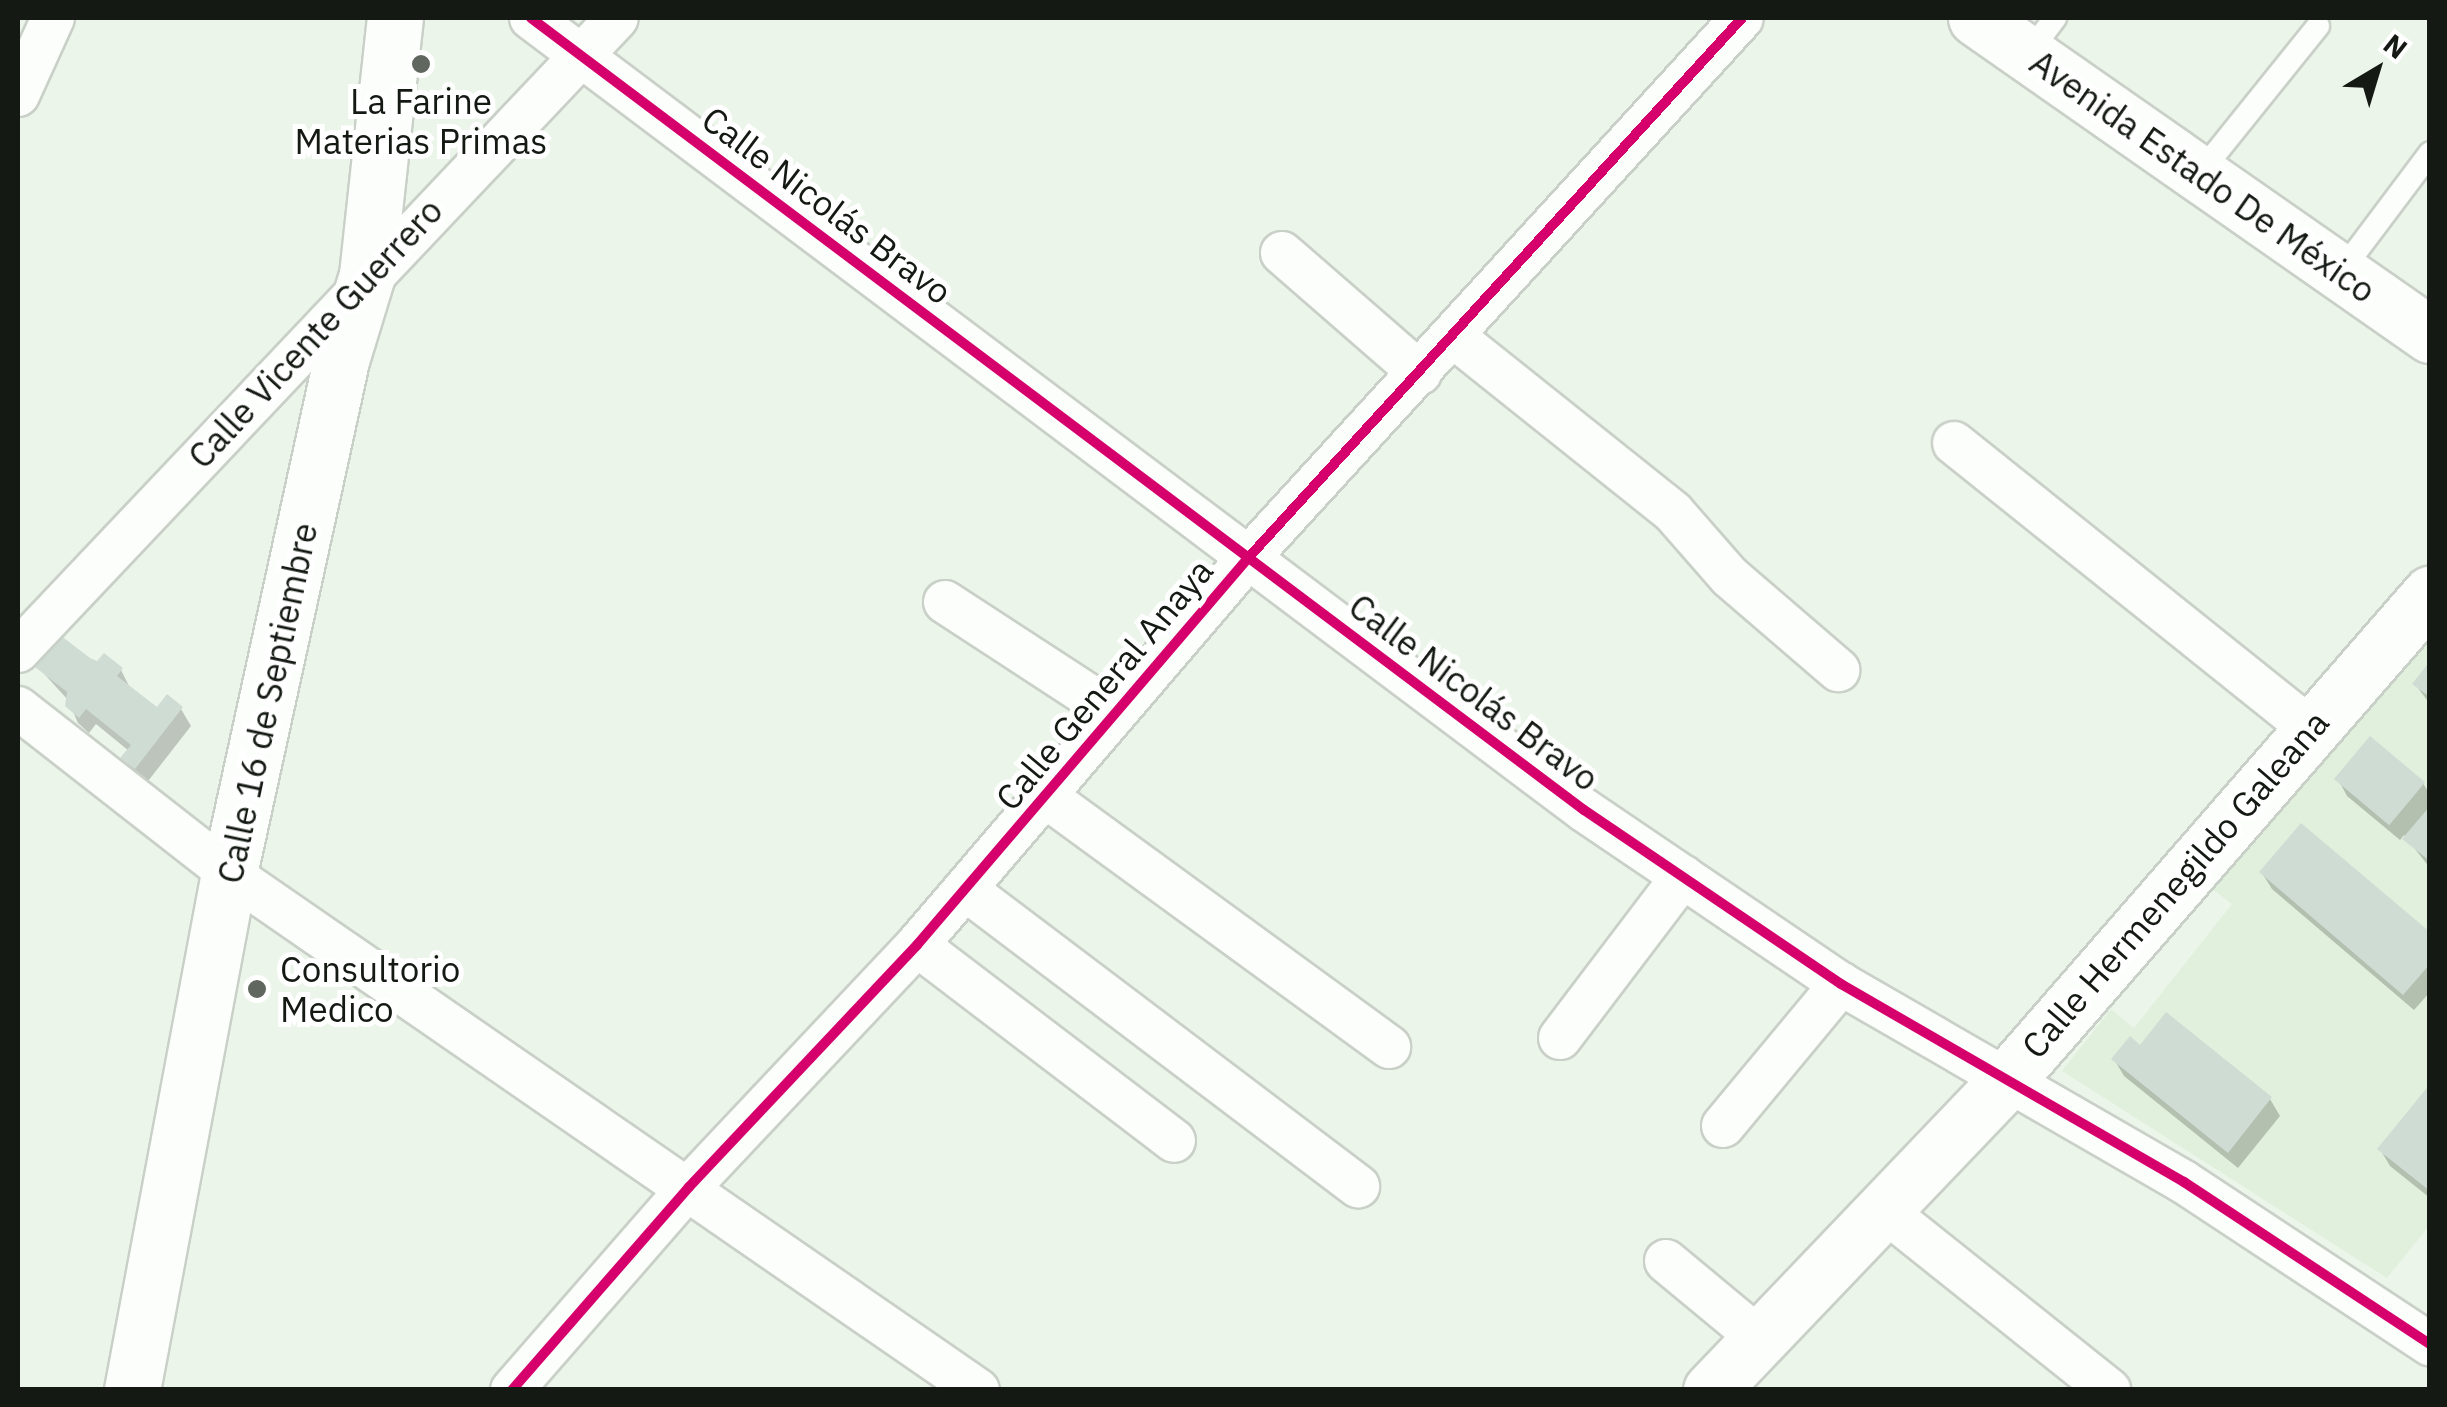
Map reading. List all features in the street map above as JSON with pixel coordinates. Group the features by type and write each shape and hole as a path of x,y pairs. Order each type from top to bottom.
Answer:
{"street":[{"path":"18,95 53,18"},
{"name":"Calle 16 de Septiembre","path":"132,1390 230,872 341,360 367,275 395,18"},
{"name":"Calle Nicolás Bravo","path":"531,18 1584,810 1841,984 2184,1182 2430,1344"},
{"name":"Calle Vicente Guerrero","path":"18,651 367,275 616,18"},
{"name":"Calle General Anaya","path":"512,1390 690,1187 917,944 1249,557 1742,18"},
{"name":"Avenida Estado De México","path":"1976,18 2042,36 2199,174 2430,336"},
{"path":"1282,253 1420,373"},
{"path":"1454,336 1673,512 1730,578 1838,670"},
{"path":"1954,443 2309,728"},
{"name":"Calle Hermenegildo Galeana","path":"1712,1390 2006,1081 2309,728 2430,594"},
{"path":"945,602 1115,714"},
{"path":"18,708 230,872 978,1390"},
{"path":"1045,796 1388,1048"},
{"path":"1560,1038 1682,876"},
{"path":"965,889 1358,1186"},
{"path":"917,944 1174,1141"},
{"path":"1724,1126 1841,984"},
{"path":"1885,1211 2109,1390"},
{"path":"1666,1261 1760,1339"}],"lane":[{"path":"2199,174 2318,26"},
{"path":"2340,272 2430,154"}],"shaded area":[{"path":"2429,635 2429,1226 2387,1278 2062,1071 2111,1009 2134,1028 2232,904 2211,888"}],"building":[{"path":"60,635 97,661 104,653 123,668 117,676 157,707 167,694 183,707 135,769 120,758 131,745 86,709 79,718 65,706 67,692 35,667"},
{"path":"2430,661 2430,697 2412,684"},
{"path":"2370,736 2425,782 2389,825 2334,779"},
{"path":"2430,806 2430,861 2402,839"},
{"path":"2301,823 2430,932 2430,964 2403,995 2259,872"},
{"path":"2166,1012 2272,1097 2228,1153 2111,1059 2130,1036 2140,1045"},
{"path":"2430,1084 2430,1191 2377,1149"}],"cycle path":[{"path":"531,18 1584,810 1841,984 2184,1182 2430,1344"},
{"path":"512,1390 689,1187 917,945 1249,557 1742,18"}],"place":[{"name":"La Farine Materias Primas","path":"421,64"},
{"name":"Consultorio Medico","path":"257,989"}]}
